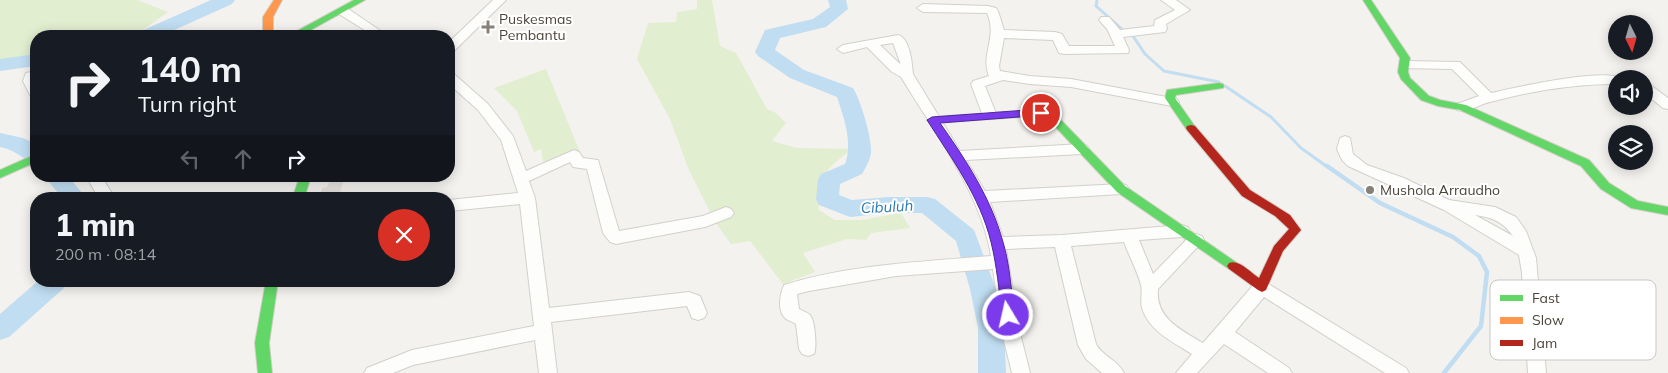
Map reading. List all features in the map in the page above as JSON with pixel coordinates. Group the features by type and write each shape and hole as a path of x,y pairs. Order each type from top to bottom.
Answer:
{"main road":[{"path":"280,0 279,13 283,30"},
{"path":"267,30 266,21 270,10 280,0"},
{"path":"288,30 344,5 361,0"},
{"path":"1367,0 1406,60 1403,72 1406,79 1425,98 1438,103 1462,107 1585,163 1605,186 1635,205 1649,209 1668,210"},
{"path":"932,120 1036,113 1052,117 1121,188 1262,287 1278,249 1295,230 1294,226 1286,218 1244,192 1172,102 1171,92 1176,90 1219,86"},
{"path":"0,174 30,161"},
{"path":"265,373 262,343 271,287"}],"street":[{"path":"455,43 500,0"},
{"path":"1115,34 1161,29 1159,23 1184,10 1167,0"},
{"path":"923,8 942,10 983,4 989,9 994,14 999,34 993,71 1000,76"},
{"path":"344,5 375,30"},
{"path":"999,34 1055,36 1058,37 1064,50 1123,50 1110,23 1105,20"},
{"path":"843,49 898,39 906,62 906,74"},
{"path":"870,43 906,74 932,120 957,156 981,197 998,243 992,262 1020,373"},
{"path":"1405,65 1455,65 1485,94"},
{"path":"990,116 978,84 1000,76 1071,83 1172,102"},
{"path":"1462,107 1476,100 1553,84 1587,79 1608,80"},
{"path":"455,83 495,121 508,139 521,179 527,198 548,373"},
{"path":"1653,94 1668,105"},
{"path":"1345,141 1342,147 1343,151 1360,168 1400,182 1446,204 1495,212 1510,221 1522,237 1531,280"},
{"path":"957,156 1082,149"},
{"path":"521,179 574,155 578,163 593,164 611,233 616,238 705,221 726,212"},
{"path":"981,197 1121,188"},
{"path":"455,205 527,198"},
{"path":"998,243 1189,236"},
{"path":"1189,236 1150,287 1148,296 1152,314 1160,323 1204,352"},
{"path":"1130,237 1150,287"},
{"path":"1062,241 1087,345 1092,354 1115,373"},
{"path":"808,349 804,320 791,313 788,299 790,290 809,284 887,271 992,262"},
{"path":"1185,373 1223,334 1262,287 1400,373"},
{"path":"373,373 412,358 542,324 689,299 694,301 698,313"},
{"path":"1223,334 1283,373"},
{"path":"1536,360 1537,373"}],"green space":[{"path":"0,0 137,0 168,12 142,30 30,30 30,60 0,67"},
{"path":"697,0 712,0 720,46 736,53 767,109 776,113 786,123 772,141 797,148 852,149 835,162 825,174 820,189 819,210 835,220 862,220 901,213 910,228 871,233 866,240 847,239 803,253 815,272 783,284 750,241 731,244 715,222 688,168 670,119 637,59 648,23 676,22 677,12 697,9"},
{"path":"546,69 580,152 543,162 541,149 534,152 517,111 494,88"}],"shaded area":[{"path":"329,182 343,182 340,192 321,192 322,188 327,187"}],"waterway":[{"path":"159,30 226,0"},
{"name":"Cibuluh","path":"837,0 839,9 819,23 772,34 765,52 797,74 846,93 855,119 860,153 854,169 829,180 827,199 850,209 889,205 927,205 966,236 983,289 991,328 992,373"},
{"path":"1097,0 1096,6 1124,31"},
{"path":"1133,36 1145,54 1164,71 1219,82"},
{"path":"0,65 30,61"},
{"path":"1225,86 1271,117 1301,148 1329,168"},
{"path":"0,140 20,144 30,151"},
{"path":"1327,166 1380,203 1453,237 1479,256 1487,272 1481,326 1444,373"},
{"path":"60,182 70,192"},
{"path":"0,329 48,287"}],"traffic: fast":[{"path":"304,30 361,0"},
{"path":"1367,0 1405,58 1403,72 1406,79 1425,98 1438,103 1462,107 1585,163 1605,186 1635,205 1668,211"},
{"path":"1191,128 1170,98 1171,92 1219,86"},
{"path":"932,120 1036,113 1052,117 1121,189 1233,266"},
{"path":"0,174 30,161"},
{"path":"300,192 304,182"},
{"path":"265,373 262,343 271,287"}],"traffic: slow":[{"path":"268,30 268,17 278,0"}],"traffic: jam":[{"path":"1191,128 1246,193 1286,218 1295,230 1278,249 1262,287 1233,266"}],"place":[{"name":"Puskesmas Pembantu","path":"488,27"},
{"name":"Mushola Arraudho","path":"1370,190"}],"route":[{"path":"1008,315 998,243 981,197 957,156 932,120 1041,113"}]}
